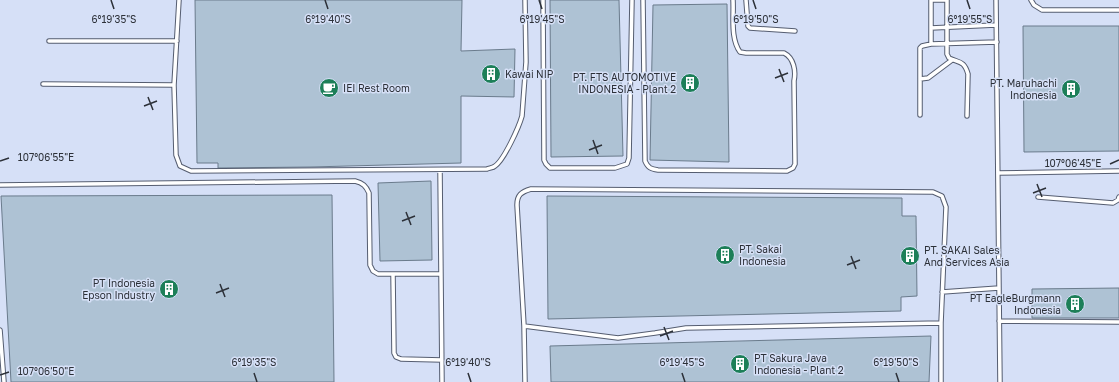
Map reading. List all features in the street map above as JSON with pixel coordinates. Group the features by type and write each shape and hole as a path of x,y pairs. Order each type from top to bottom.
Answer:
{"lane":[{"path":"179,0 174,85 176,155 180,166 191,171 440,170 487,169 495,166 501,160 517,130 522,116 526,62 525,0"},
{"path":"543,0 544,160 550,168 616,168 627,164 630,158 632,0"},
{"path":"643,0 645,161 647,166 650,169 658,170 787,171 793,168 795,164 795,75 792,60 784,53 740,52 734,33 732,0"},
{"path":"746,0 748,26 750,28 795,30"},
{"path":"930,44 931,0 947,0 947,54 949,58 965,65 967,68 967,116"},
{"path":"996,0 1000,382"},
{"path":"1031,0 1034,6 1042,10 1119,10"},
{"path":"931,28 996,25"},
{"path":"49,42 177,41"},
{"path":"920,115 920,48 922,46 930,44 997,42"},
{"path":"920,79 928,78 952,60"},
{"path":"42,84 174,85"},
{"path":"440,170 442,382"},
{"path":"998,173 1119,172"},
{"path":"0,185 355,181 362,183 369,193 370,265 373,271 378,274 440,274"},
{"path":"525,382 524,326 516,205 517,197 522,192 531,189 933,192 942,196 946,207 941,323 941,382"},
{"path":"1038,197 1113,203 1116,202 1119,197"},
{"path":"393,274 394,353 396,357 401,359 442,360"},
{"path":"942,292 999,288"},
{"path":"999,321 1118,322"},
{"path":"524,326 618,338 655,334 686,328 941,323"},
{"path":"0,330 4,382"}],"building":[{"name":"IEI Rest Room","path":"195,0 462,0 461,51 515,49 514,97 461,96 461,163 218,168 218,163 197,163"},
{"path":"550,0 619,0 623,156 551,157"},
{"name":"PT. FTS AUTOMOTIVE INDONESIA - Plant 2","path":"727,4 729,162 650,160 653,5"},
{"name":"PT. Maruhachi Indonesia","path":"1023,26 1119,26 1119,151 1024,152"},
{"path":"431,181 432,260 380,261 378,183"},
{"name":"PT Indonesia Epson Industry","path":"332,195 334,382 11,382 1,196"},
{"name":"PT. Sakai Indonesia","path":"547,196 902,198 902,216 916,216 917,296 901,297 901,311 548,319"},
{"name":"PT EagleBurgmann Indonesia","path":"1119,288 1119,318 1032,318 1032,289"},
{"name":"PT Sakura Java Indonesia - Plant 2","path":"931,336 929,382 551,382 550,346"}],"place":[{"name":"Kawai NIP","path":"491,74"},
{"name":"PT. FTS AUTOMOTIVE INDONESIA - Plant 2","path":"690,83"},
{"name":"IEI Rest Room","path":"329,88"},
{"name":"PT. Maruhachi Indonesia","path":"1071,89"},
{"name":"PT. Sakai Indonesia","path":"725,255"},
{"name":"PT. SAKAI Sales And Services Asia","path":"910,256"},
{"name":"PT Indonesia Epson Industry","path":"169,289"},
{"name":"PT EagleBurgmann Indonesia","path":"1075,304"},
{"name":"PT Sakura Java Indonesia - Plant 2","path":"740,364"}]}
